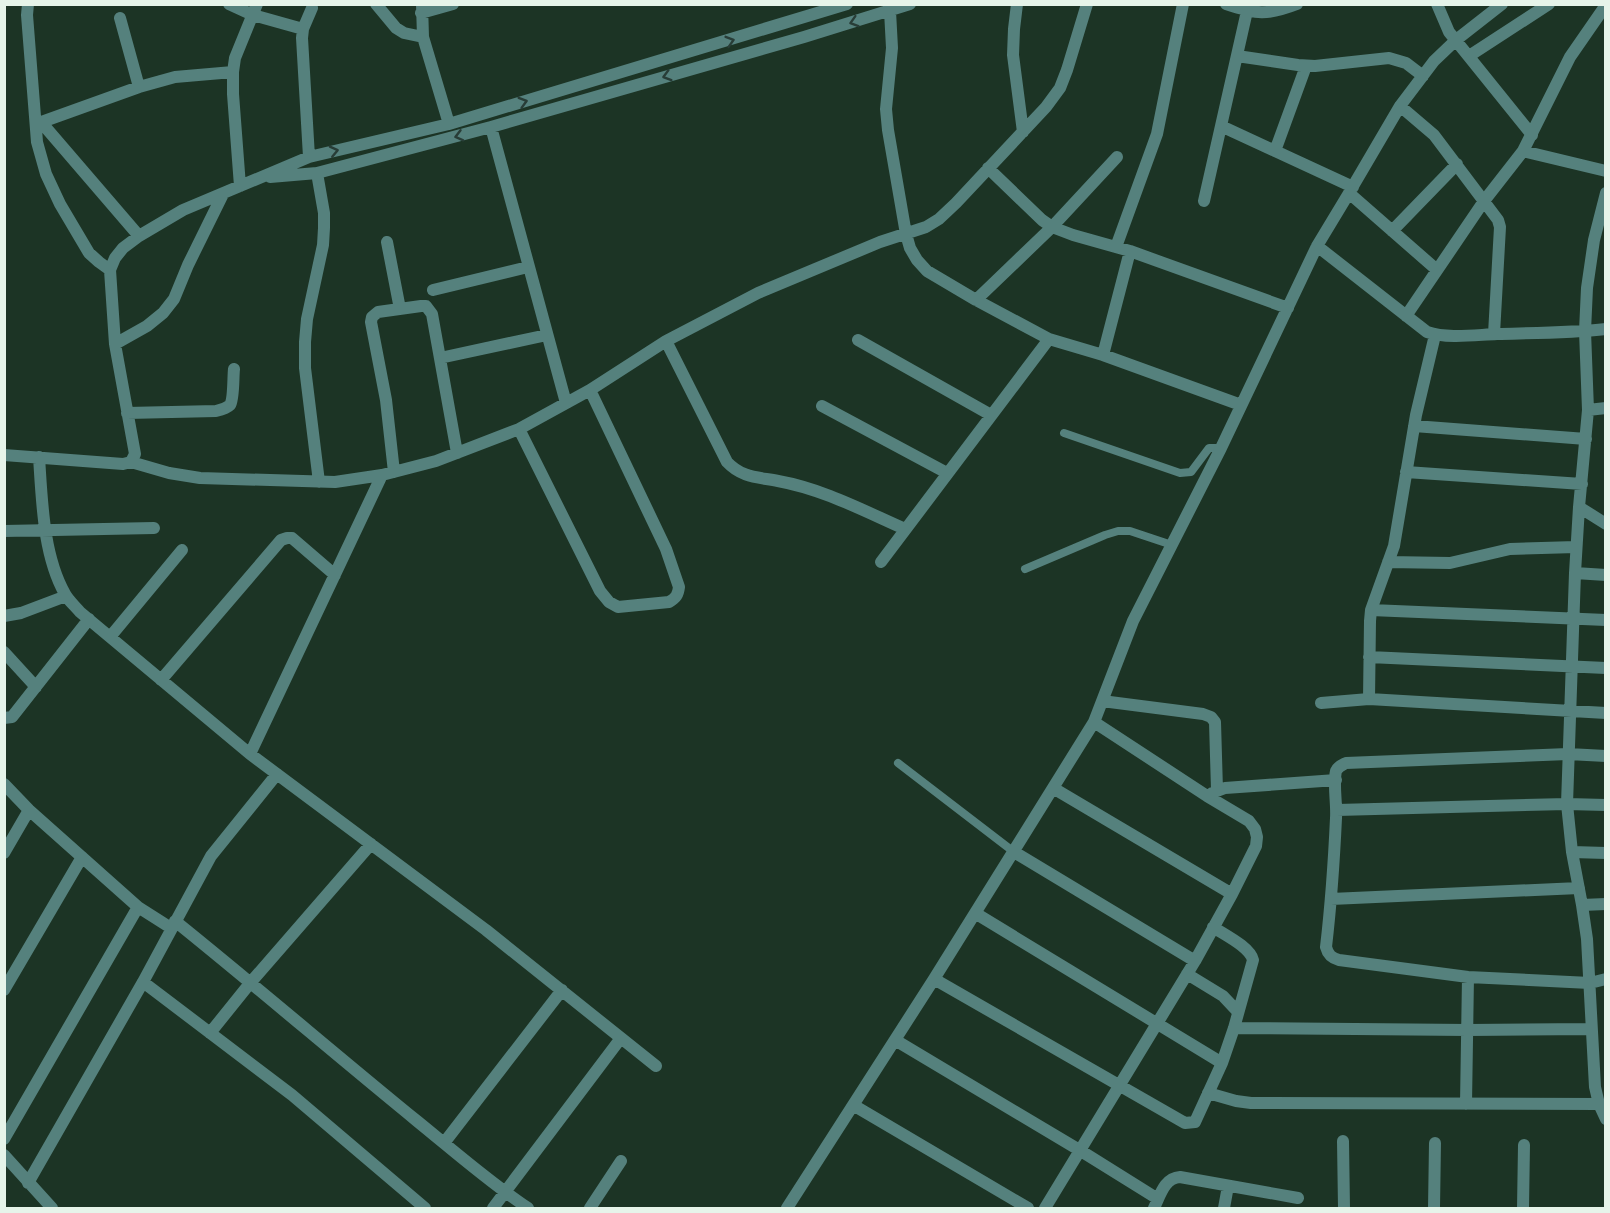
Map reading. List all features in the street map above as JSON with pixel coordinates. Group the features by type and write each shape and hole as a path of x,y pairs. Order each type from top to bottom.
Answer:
{"street":[{"path":"28,4 27,15 39,123 37,142 46,174 60,204 89,253 110,270"},
{"path":"229,4 255,10 303,29"},
{"path":"376,4 396,28 404,33 423,37"},
{"path":"449,124 423,37 421,9 453,4"},
{"path":"131,462 135,454 115,344 110,270 115,258 123,248 139,236 183,210 309,157 449,124 847,4"},
{"path":"260,178 317,173 491,127 910,4"},
{"path":"1017,4 1013,55 1023,132"},
{"path":"4,455 123,464 131,462 200,478 335,482 388,474 436,461 519,429 590,390 666,341 758,293 864,249 926,227 939,219 1023,132 1060,88 1087,4"},
{"path":"1116,247 1156,134 1183,4"},
{"path":"1226,4 1247,11 1265,13 1279,12 1297,4"},
{"path":"1437,4 1446,27 1532,135"},
{"path":"787,1209 1094,722 1133,621 1221,448 1317,246 1400,106 1434,61 1456,40 1502,4"},
{"path":"1469,56 1549,4"},
{"path":"1406,316 1484,201 1523,151 1570,57 1605,5"},
{"path":"309,157 302,38 303,29 312,8"},
{"path":"240,186 233,72 236,58 255,10"},
{"path":"890,11 892,48 886,109 888,130 906,234 917,260 927,271 1049,339 1103,355 1241,405"},
{"path":"1204,201 1247,11"},
{"path":"120,18 139,87"},
{"path":"1237,56 1306,66 1389,58 1406,63 1423,76"},
{"path":"1275,151 1306,66"},
{"path":"39,123 139,87 175,77 233,72"},
{"path":"1400,106 1434,135 1495,214 1500,227 1494,334"},
{"path":"39,123 139,236"},
{"path":"1221,126 1351,190 1392,231 1437,270"},
{"path":"491,127 566,403"},
{"path":"1523,151 1605,171"},
{"path":"976,300 1052,227 1117,157"},
{"path":"1392,231 1456,164"},
{"path":"988,168 1052,227 1116,247 1288,308"},
{"path":"317,173 324,213 323,245 307,319 305,368 319,482"},
{"path":"1605,193 1600,241 1587,288 1585,331 1588,410 1576,547 1567,804 1572,852 1587,939 1592,1029 1599,1057 1595,1087 1605,1119"},
{"path":"115,344 147,326 163,313 174,298 223,194"},
{"path":"387,242 400,309"},
{"path":"1317,246 1427,332 1435,335 1605,329"},
{"path":"1103,355 1130,252"},
{"path":"433,290 528,267"},
{"path":"250,754 334,575 388,474 386,400 371,322 372,317 378,312 421,306 429,308 432,314 457,453"},
{"path":"440,358 547,335"},
{"path":"1369,699 1371,610 1394,546 1414,426 1435,335"},
{"path":"881,562 1049,339"},
{"path":"858,340 991,415"},
{"path":"666,341 727,462 736,471 815,490 905,529"},
{"path":"127,413 216,411 224,408 230,404 232,399 234,369"},
{"path":"519,429 600,591 609,603 618,607 669,602 679,593 679,587 666,549 590,390"},
{"path":"822,406 947,473"},
{"path":"1588,410 1605,408"},
{"path":"1414,426 1586,439"},
{"path":"39,457 44,530 57,576 66,596 89,619 250,754 486,930 656,1066"},
{"path":"1406,472 1582,484"},
{"path":"1579,507 1605,524"},
{"path":"4,531 154,528"},
{"path":"161,680 282,540 292,538 334,575"},
{"path":"1388,562 1450,563 1510,549 1576,547"},
{"path":"110,637 182,550"},
{"path":"1575,573 1605,575"},
{"path":"4,616 21,613 66,596"},
{"path":"1371,610 1605,621"},
{"path":"4,718 12,717 89,619"},
{"path":"4,652 36,687"},
{"path":"1369,657 1605,668"},
{"path":"1321,703 1369,699 1605,713"},
{"path":"1102,701 1203,714 1211,717 1215,722 1212,793"},
{"path":"1045,1209 1195,962 1256,846 1257,837 1249,821 1212,793 1094,722"},
{"path":"1605,756 1568,754 1346,762 1340,765 1336,771 1337,810 1326,947 1333,958 1340,960 1468,977 1590,983 1605,979"},
{"path":"28,1183 143,982 211,856 277,774"},
{"path":"1212,793 1254,786 1336,780"},
{"path":"4,784 29,810 138,907 173,924 251,982 505,1193 528,1209"},
{"path":"1053,788 1232,894"},
{"path":"1337,810 1605,805"},
{"path":"4,853 29,810"},
{"path":"210,1033 251,982 371,844"},
{"path":"1014,852 1195,962"},
{"path":"1572,852 1605,853"},
{"path":"4,990 82,857"},
{"path":"1331,899 1579,888"},
{"path":"1582,905 1605,904"},
{"path":"4,1139 138,907"},
{"path":"975,913 1222,1063"},
{"path":"934,979 1190,1124 1195,1122 1222,1063 1252,960 1247,949 1213,927"},
{"path":"1187,974 1223,996 1238,1012"},
{"path":"1466,1104 1468,977"},
{"path":"143,982 292,1095 425,1209"},
{"path":"444,1143 562,990"},
{"path":"1234,1028 1592,1029"},
{"path":"493,1209 621,1038"},
{"path":"895,1040 1081,1151 1156,1204 1166,1184 1174,1177 1298,1198"},
{"path":"1208,1093 1251,1103 1599,1104"},
{"path":"853,1105 1028,1209"},
{"path":"1343,1141 1344,1209"},
{"path":"1434,1209 1435,1143"},
{"path":"1523,1209 1524,1145"},
{"path":"4,1155 45,1206"},
{"path":"590,1209 621,1161"},
{"path":"1224,1209 1228,1186"}],"lane":[{"path":"1064,433 1180,473 1191,472 1209,448 1221,448"},
{"path":"1025,569 1118,531 1130,531 1172,545"},
{"path":"898,763 1014,852"}]}
